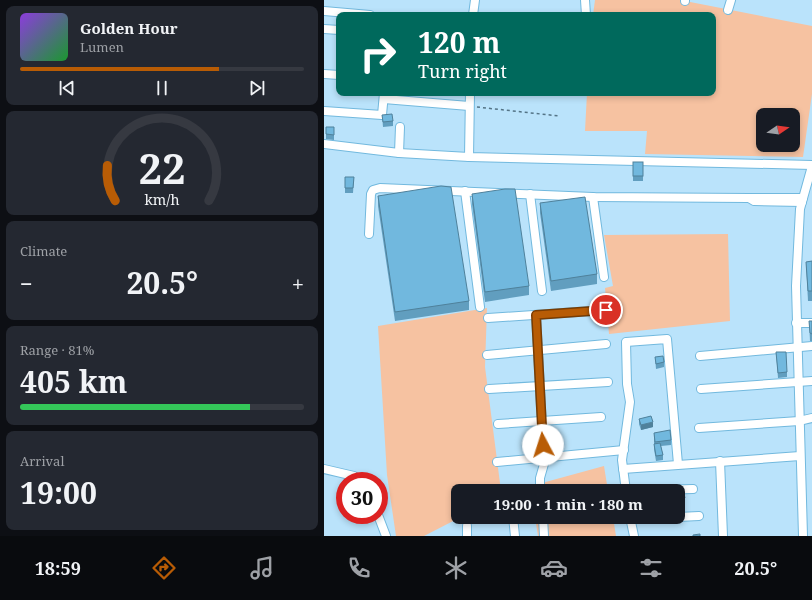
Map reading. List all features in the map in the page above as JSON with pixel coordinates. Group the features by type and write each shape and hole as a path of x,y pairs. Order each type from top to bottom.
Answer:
{"street":[{"path":"473,12 475,0"},
{"path":"585,0 586,12"},
{"path":"728,10 731,0"},
{"path":"324,11 336,12"},
{"path":"324,28 336,30"},
{"path":"324,74 336,75"},
{"path":"324,111 382,115 384,96 469,106"},
{"path":"469,157 470,96"},
{"path":"399,154 400,127"},
{"path":"324,144 399,154 812,165 803,200 796,286 797,382 804,536"},
{"path":"369,234 371,194 376,188 465,190 593,197 749,198 803,200"},
{"path":"465,190 480,307"},
{"path":"530,194 542,291"},
{"path":"593,197 604,277"},
{"path":"488,318 606,310"},
{"path":"536,315 544,458 540,484"},
{"path":"796,323 812,323"},
{"path":"625,484 623,468 624,450 630,402 627,384 626,342 667,339 678,464"},
{"path":"487,354 538,351 606,344"},
{"path":"700,356 797,346 812,346"},
{"path":"489,389 608,382"},
{"path":"701,389 812,382"},
{"path":"498,424 601,417"},
{"path":"699,428 799,421 812,418"},
{"path":"497,462 624,450"},
{"path":"623,468 800,456"},
{"path":"720,462 723,536"},
{"path":"324,469 337,472"},
{"path":"685,489 693,489"},
{"path":"685,517 699,516"},
{"path":"381,524 386,536"},
{"path":"514,524 516,536"},
{"path":"543,524 544,536"},
{"path":"631,524 634,536"},
{"path":"467,526 467,536"}],"path":[{"path":"469,106 559,116"}],"shaded area":[{"path":"595,0 680,0 812,26 812,94 803,157 645,154 647,131 585,131 587,96 716,96 716,12 593,12"},
{"path":"728,234 730,321 609,334 605,288 613,286 604,235"},
{"path":"487,308 485,367 500,484 451,484 451,522 424,536 396,536 387,472 378,326"},
{"path":"604,466 607,484 538,484"},
{"path":"536,524 614,524 616,536 538,536"}],"building":[{"path":"392,114 393,121 383,122 382,115"},
{"path":"326,127 334,127 334,135 326,134"},
{"path":"633,162 643,162 643,176 633,176"},
{"path":"345,177 354,177 353,188 345,188"},
{"path":"441,186 451,187 469,301 395,312 378,196"},
{"path":"515,189 529,286 485,292 472,194"},
{"path":"585,197 597,274 551,281 540,203"},
{"path":"812,261 812,291 808,291 806,262"},
{"path":"809,321 812,321 812,334 810,333"},
{"path":"776,352 786,352 787,372 778,373"},
{"path":"663,356 664,362 656,364 655,357"},
{"path":"651,416 653,422 641,425 639,419"},
{"path":"670,430 671,440 655,442 654,433"},
{"path":"660,443 663,455 656,456 654,444"},
{"path":"700,534 700,536 693,536 693,535"}],"route":[{"path":"543,445 536,315 606,310"}]}
